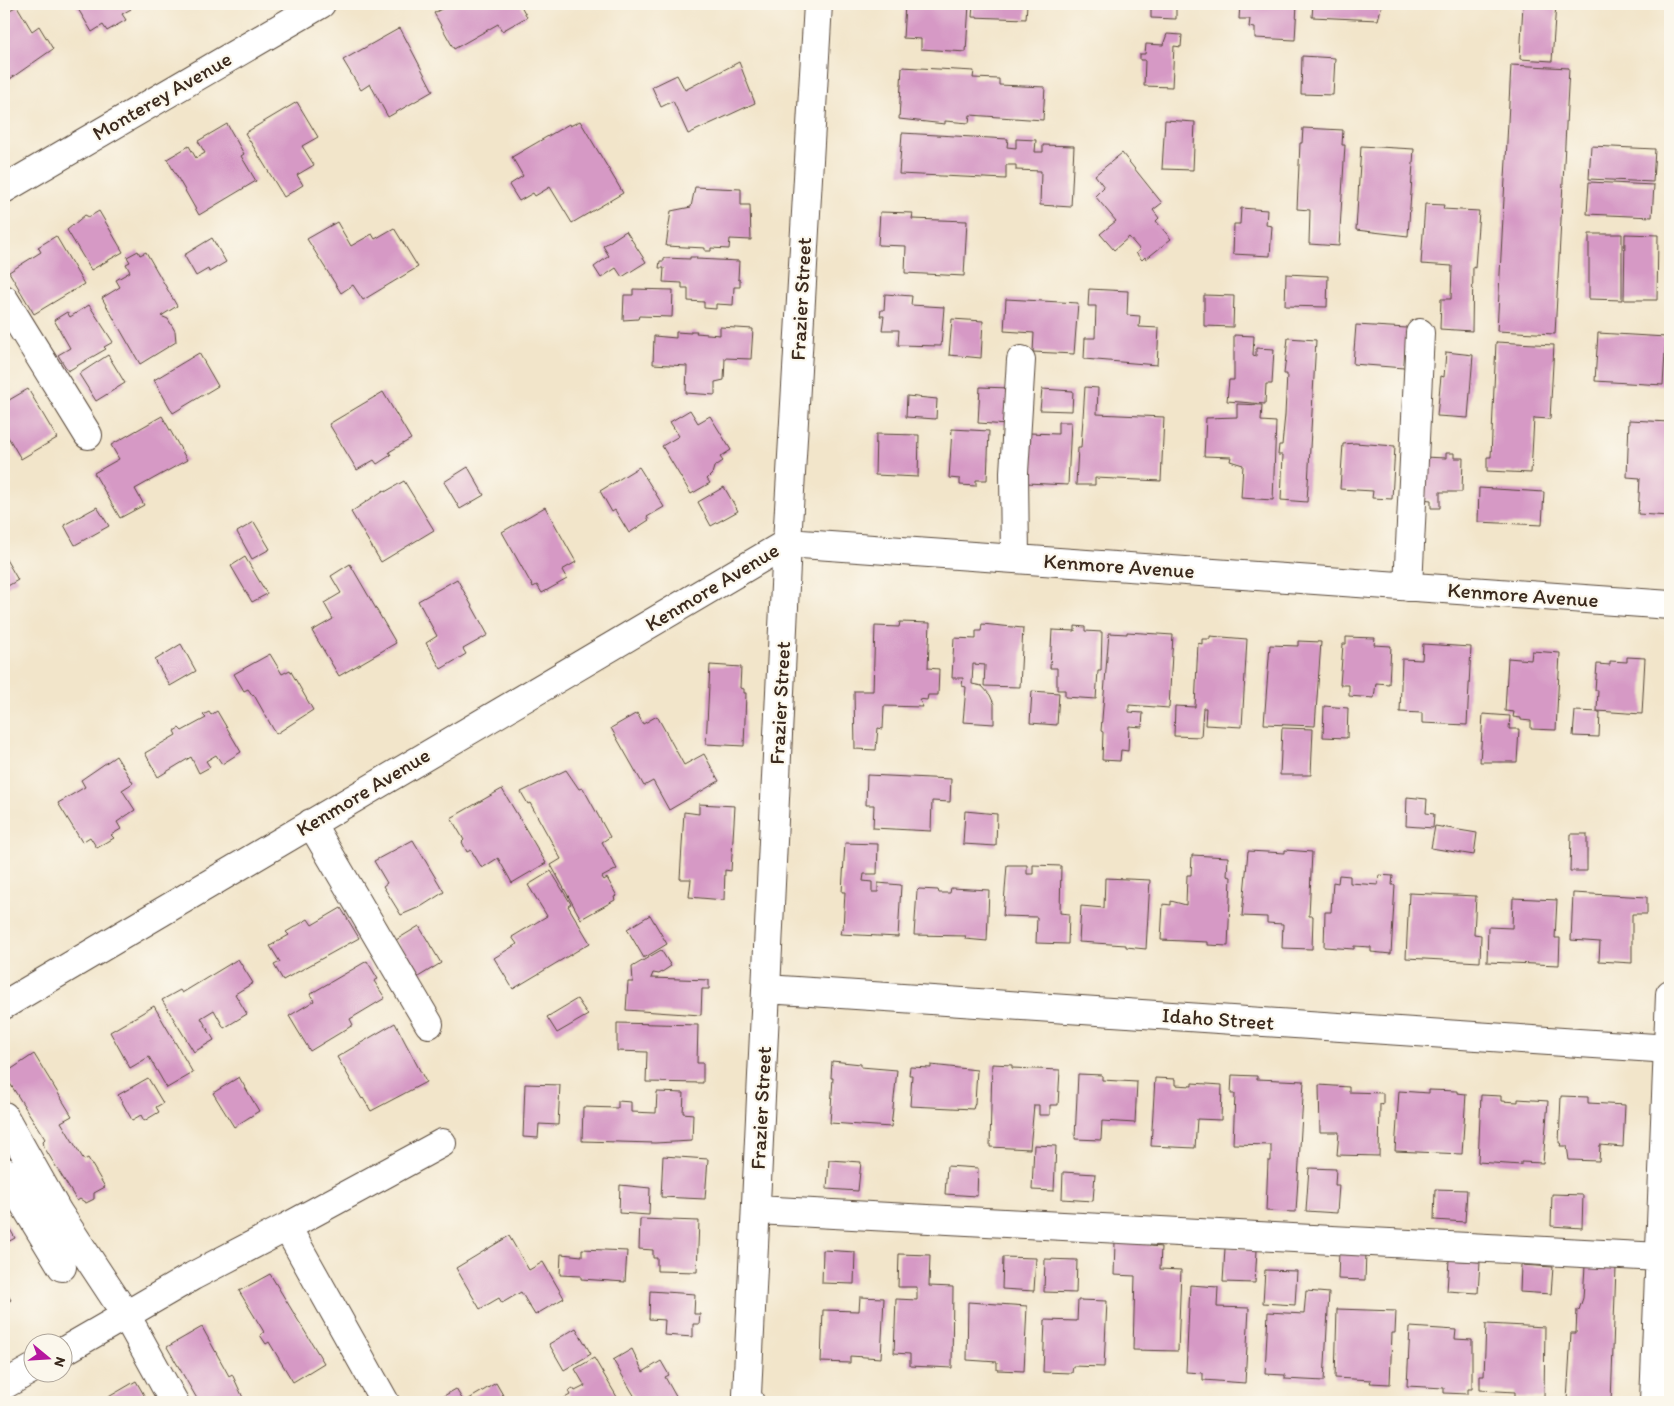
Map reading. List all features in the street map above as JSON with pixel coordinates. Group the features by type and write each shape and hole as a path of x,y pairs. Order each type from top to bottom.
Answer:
{"street":[{"name":"Monterey Avenue","path":"4,189 321,4"},
{"name":"Frazier Street","path":"750,1402 748,1395 787,543 818,4"},
{"path":"4,299 88,435"},
{"path":"1408,586 1420,333"},
{"path":"1015,559 1014,472 1021,360"},
{"name":"Kenmore Avenue","path":"4,1004 787,543 1670,605"},
{"path":"311,823 429,1024"},
{"name":"Idaho Street","path":"766,989 1669,1049"},
{"path":"1654,1402 1670,994"},
{"path":"4,1116 58,1212 126,1315 174,1402"},
{"path":"72,1346 193,1276 442,1143"},
{"path":"4,1171 62,1267"},
{"path":"756,1210 1660,1257"},
{"path":"287,1227 385,1402"},
{"path":"4,1385 22,1375"}],"building":[{"path":"4,4 7,4 10,10 17,6 32,31 39,26 53,49 10,79 4,67"},
{"path":"75,4 128,4 131,9 122,14 126,20 107,31 103,25 92,32"},
{"path":"451,4 520,4 527,17 502,31 498,24 454,49 434,13"},
{"path":"905,4 969,4 966,52 921,49 921,39 903,38"},
{"path":"973,4 1027,4 1026,19 972,17"},
{"path":"1151,4 1176,4 1176,19 1151,18"},
{"path":"1240,4 1297,4 1295,40 1255,38 1255,28 1249,27 1250,19 1239,19"},
{"path":"1313,4 1382,4 1378,20 1312,17"},
{"path":"1523,4 1556,4 1552,61 1520,59"},
{"path":"400,28 433,91 388,117 370,84 361,90 343,60"},
{"path":"1167,34 1182,35 1181,47 1174,46 1172,87 1144,86 1145,60 1140,60 1140,54 1145,54 1146,44 1163,45"},
{"path":"1302,56 1335,58 1333,95 1301,94"},
{"path":"739,62 755,103 688,134 673,101 661,107 652,87 677,75 685,90"},
{"path":"1511,65 1569,68 1555,334 1497,331"},
{"path":"902,67 974,71 973,78 999,79 999,85 1045,87 1043,120 970,115 969,123 945,121 945,124 899,119"},
{"path":"297,102 318,137 302,146 314,165 297,175 303,185 284,197 245,133"},
{"path":"1165,120 1195,122 1193,170 1162,169"},
{"path":"580,121 623,193 572,223 550,187 535,196 533,193 519,201 509,185 523,176 512,157 569,124 570,126"},
{"path":"227,124 244,154 241,156 256,181 199,215 167,159 189,146 196,158 205,153 198,141"},
{"path":"1303,128 1343,130 1342,145 1345,145 1339,246 1309,244 1310,210 1297,209 1300,143 1302,143"},
{"path":"902,133 1008,139 1007,147 1016,148 1016,139 1036,140 1035,152 1043,152 1043,145 1074,146 1071,207 1040,205 1041,171 1016,170 1016,165 1006,165 1006,179 899,174"},
{"path":"1361,146 1414,149 1408,236 1356,230"},
{"path":"1591,146 1655,149 1653,182 1589,179"},
{"path":"1122,153 1162,203 1153,210 1159,218 1156,221 1171,239 1146,259 1145,257 1142,260 1136,253 1140,250 1129,237 1114,250 1100,234 1116,221 1095,196 1104,187 1095,175"},
{"path":"1589,182 1654,185 1652,217 1587,214"},
{"path":"695,187 741,189 741,205 750,205 751,240 730,239 729,249 711,248 711,251 705,251 705,248 666,246 671,211 691,207"},
{"path":"1425,204 1444,205 1443,209 1479,211 1475,268 1473,267 1472,331 1440,329 1441,299 1451,299 1452,266 1421,264"},
{"path":"1241,208 1267,210 1266,225 1272,226 1270,256 1233,254 1234,224 1240,224"},
{"path":"99,211 123,252 91,270 67,230 85,215 89,217"},
{"path":"880,212 913,213 912,219 967,221 964,276 905,273 906,246 878,245"},
{"path":"337,222 351,246 372,234 375,239 394,228 418,267 363,300 353,285 341,293 307,239"},
{"path":"626,231 646,262 622,277 616,268 601,278 594,267 609,256 603,246"},
{"path":"1589,234 1622,234 1622,300 1589,299"},
{"path":"1625,234 1658,235 1657,300 1624,300"},
{"path":"56,236 84,284 34,314 9,272 41,252 38,247"},
{"path":"212,238 226,262 209,272 208,269 196,276 184,255"},
{"path":"138,251 140,255 146,252 177,306 161,316 168,319 175,331 176,342 140,364 102,298 120,287 116,280 130,272 126,264 130,262 127,257"},
{"path":"690,257 697,257 696,259 739,261 738,279 740,280 740,287 734,287 733,305 716,304 716,309 704,308 704,302 688,301 688,288 682,288 682,283 663,282 664,268 659,268 660,261 664,261 664,258 690,259"},
{"path":"1286,274 1328,276 1327,307 1285,306"},
{"path":"633,289 673,290 672,317 639,316 638,319 623,320 624,295 633,295"},
{"path":"1089,289 1128,291 1127,315 1140,316 1139,327 1159,328 1157,365 1084,359 1085,338 1095,338 1096,306 1088,306"},
{"path":"885,294 912,296 911,305 944,307 941,346 898,345 899,330 882,330 884,316 880,316 881,310 884,310"},
{"path":"1204,295 1234,296 1233,327 1204,326"},
{"path":"1006,299 1078,303 1074,354 1033,352 1034,333 1004,331"},
{"path":"89,305 113,342 104,347 106,349 68,371 58,355 70,348 54,320 67,312 70,317"},
{"path":"952,319 983,321 981,358 949,355"},
{"path":"1356,325 1407,328 1404,368 1353,364"},
{"path":"720,327 753,329 751,359 725,358 724,380 715,382 715,395 686,393 687,366 653,364 654,336 676,338 676,332 691,333 691,331 720,335"},
{"path":"1598,333 1666,337 1663,385 1595,381"},
{"path":"1234,335 1254,336 1253,355 1256,356 1256,348 1274,349 1272,384 1266,384 1265,404 1227,401 1229,380 1234,380"},
{"path":"1288,338 1316,340 1307,502 1281,500 1283,455 1278,455 1279,445 1282,445 1285,415 1287,374 1284,374"},
{"path":"1496,342 1554,345 1550,419 1534,418 1531,473 1487,471 1487,457 1491,457"},
{"path":"1446,352 1473,355 1468,418 1437,416 1441,376 1444,377"},
{"path":"199,353 218,386 173,413 154,380"},
{"path":"108,355 125,383 96,401 79,374"},
{"path":"980,387 1010,388 1008,425 978,423"},
{"path":"1085,387 1098,388 1097,414 1164,417 1161,481 1095,478 1095,485 1076,485 1078,448 1081,448"},
{"path":"28,389 57,438 21,459 4,430 4,403"},
{"path":"1042,389 1073,391 1072,411 1040,410"},
{"path":"383,392 411,439 389,452 391,455 377,464 374,460 357,470 329,424"},
{"path":"907,396 937,399 936,419 906,417"},
{"path":"1237,404 1262,405 1261,421 1276,422 1273,500 1241,498 1243,465 1230,461 1231,457 1204,456 1206,418 1237,417"},
{"path":"690,410 698,423 710,416 731,450 720,457 723,461 714,467 712,474 707,479 710,483 691,494 662,446 679,436 670,422"},
{"path":"162,416 187,460 135,489 144,505 120,518 94,473 119,459 111,445"},
{"path":"1629,420 1670,422 1670,516 1638,514 1640,478 1627,477"},
{"path":"1058,422 1071,422 1068,485 1026,483 1029,433 1058,434"},
{"path":"952,429 989,431 987,480 976,480 976,486 960,485 960,479 949,478"},
{"path":"876,434 919,435 918,477 875,475"},
{"path":"1343,444 1395,446 1392,499 1372,498 1373,491 1340,489"},
{"path":"1446,453 1454,453 1454,458 1463,458 1462,492 1440,492 1440,508 1431,508 1431,500 1421,499 1423,457 1446,458"},
{"path":"468,467 484,495 460,509 444,482"},
{"path":"639,467 664,507 647,517 649,520 629,533 615,510 612,512 600,491"},
{"path":"404,481 434,530 381,562 351,512 384,490 385,492"},
{"path":"724,487 738,511 711,526 698,502"},
{"path":"1479,488 1544,492 1542,525 1478,522"},
{"path":"97,507 109,526 75,545 64,525"},
{"path":"545,507 576,562 562,570 567,579 542,593 537,585 533,587 502,532"},
{"path":"254,522 270,549 252,559 237,532"},
{"path":"4,556 18,580 6,587 4,587"},
{"path":"245,557 267,594 252,602 231,566"},
{"path":"350,564 396,643 339,676 312,631 333,619 324,603 341,593 331,576"},
{"path":"457,579 488,635 463,649 466,654 441,669 426,643 437,636 418,601"},
{"path":"900,622 930,623 928,668 939,669 938,695 928,695 927,700 919,699 923,707 884,706 883,729 878,728 876,750 855,749 854,691 873,691 875,626 899,627"},
{"path":"982,624 1023,628 1020,687 984,686 985,665 973,664 972,684 982,686 990,695 994,704 994,724 963,722 966,687 962,686 963,678 952,678 954,638 976,639 976,631 981,631"},
{"path":"1075,626 1085,627 1085,631 1102,632 1101,671 1098,671 1096,699 1065,697 1065,690 1057,690 1057,668 1050,668 1052,630 1075,631"},
{"path":"1127,632 1173,635 1169,708 1129,705 1129,712 1143,713 1142,727 1129,726 1128,751 1121,750 1120,761 1102,760 1103,732 1101,731 1109,633 1127,634"},
{"path":"1210,636 1247,639 1242,727 1205,725 1206,708 1203,708 1201,737 1174,736 1175,706 1195,707 1198,643 1202,644 1202,639 1210,639"},
{"path":"1346,637 1375,638 1374,645 1391,646 1389,684 1376,683 1374,698 1349,696 1349,685 1340,685 1343,644 1346,644"},
{"path":"1298,641 1321,642 1315,726 1264,724 1270,645 1298,646"},
{"path":"181,644 196,671 170,686 155,660"},
{"path":"1423,644 1471,647 1467,725 1422,723 1422,713 1400,712 1402,659 1422,660"},
{"path":"1532,651 1560,653 1556,730 1531,729 1531,721 1513,717 1514,712 1505,711 1508,658 1531,660"},
{"path":"270,654 282,674 290,670 313,710 276,734 254,695 248,689 244,691 234,674"},
{"path":"1627,657 1645,658 1642,714 1597,711 1598,690 1595,690 1597,664 1610,665 1610,661 1627,662"},
{"path":"710,665 741,667 740,688 744,689 744,693 746,693 744,746 706,744"},
{"path":"1032,691 1059,693 1057,725 1030,723"},
{"path":"1324,706 1348,708 1347,738 1323,737"},
{"path":"217,711 241,752 222,764 216,755 206,761 210,767 199,773 191,757 158,777 145,753 176,735 174,731 179,728 182,731 206,718 203,715 209,712 211,715"},
{"path":"1575,711 1600,712 1599,737 1573,736"},
{"path":"637,713 643,724 657,716 684,765 704,754 719,781 669,810 653,781 644,786 611,728"},
{"path":"1483,714 1510,716 1509,729 1519,729 1517,762 1480,762"},
{"path":"1282,728 1313,729 1311,775 1280,775"},
{"path":"116,756 133,783 122,790 135,810 117,822 121,829 111,835 114,838 97,848 90,837 82,842 58,803 85,787 81,780"},
{"path":"566,770 579,789 583,788 610,837 602,842 617,869 602,877 604,880 607,878 617,896 614,897 615,900 581,919 551,865 561,859 530,803 528,804 521,792"},
{"path":"867,775 951,779 950,802 932,801 931,831 873,828 874,805 866,805"},
{"path":"502,789 546,863 512,883 498,858 482,868 471,850 467,852 462,842 464,840 451,818"},
{"path":"1407,797 1427,799 1426,813 1434,814 1433,828 1406,826"},
{"path":"699,804 735,806 731,871 725,870 724,900 689,897 691,879 680,879 684,812 699,814"},
{"path":"965,811 997,814 996,846 963,844"},
{"path":"1435,826 1477,833 1474,855 1431,848"},
{"path":"1571,834 1587,834 1587,871 1570,871"},
{"path":"413,840 444,892 422,906 401,915 383,886 387,883 374,861"},
{"path":"845,843 878,844 877,874 864,874 863,881 872,882 872,892 878,892 878,883 901,885 898,937 840,934 843,929 845,892 842,892"},
{"path":"1285,850 1312,852 1309,916 1313,916 1312,949 1282,948 1283,924 1267,923 1267,917 1242,916 1248,851 1285,853"},
{"path":"1192,855 1228,857 1227,876 1231,877 1228,946 1208,945 1208,942 1161,940 1163,904 1171,905 1171,901 1186,905 1187,875 1191,875"},
{"path":"1007,865 1027,865 1027,874 1033,874 1033,865 1061,866 1060,913 1069,914 1068,944 1036,943 1037,917 1003,916"},
{"path":"551,871 571,904 568,906 590,943 513,989 494,958 517,944 512,937 547,916 528,885"},
{"path":"1339,875 1350,876 1350,883 1378,885 1379,875 1393,876 1392,885 1395,885 1391,954 1371,952 1371,947 1354,946 1354,949 1324,947 1325,912 1331,912 1333,882 1338,883"},
{"path":"1105,878 1150,880 1146,949 1126,947 1126,945 1079,942 1081,906 1104,908"},
{"path":"951,888 989,890 987,941 965,939 966,936 914,935 917,891 919,889 938,890 939,893 950,893"},
{"path":"1409,893 1476,896 1474,934 1481,935 1480,962 1406,958"},
{"path":"1573,893 1647,897 1647,914 1632,914 1632,963 1599,961 1600,942 1571,940"},
{"path":"1513,898 1557,900 1555,938 1560,938 1559,965 1487,962 1488,927 1512,928"},
{"path":"341,908 359,938 283,980 274,965 280,962 270,946 289,935 286,932 308,919 312,925"},
{"path":"650,915 667,944 644,958 627,929"},
{"path":"419,926 441,963 418,977 396,940"},
{"path":"661,950 671,966 659,974 653,973 651,978 709,980 709,989 702,989 701,1015 626,1010 628,982 633,982 632,967"},
{"path":"238,959 253,983 235,994 247,1014 224,1028 214,1010 201,1018 214,1040 194,1052 162,1000 180,990 182,993"},
{"path":"367,961 378,979 374,981 385,998 350,1019 353,1025 310,1051 289,1016 314,1001 310,994"},
{"path":"577,999 588,1015 557,1033 547,1017"},
{"path":"154,1006 193,1073 167,1088 149,1057 130,1068 110,1032"},
{"path":"395,1023 426,1082 371,1111 337,1057"},
{"path":"617,1023 698,1025 697,1063 703,1063 703,1083 646,1082 647,1052 617,1051"},
{"path":"34,1054 72,1116 61,1122 84,1160 88,1158 105,1187 94,1193 94,1199 86,1203 80,1199 77,1201 44,1147 43,1141 45,1139 4,1074"},
{"path":"832,1061 861,1064 861,1067 897,1070 891,1127 830,1123 833,1078 831,1078"},
{"path":"992,1064 1012,1065 1012,1068 1060,1070 1058,1105 1050,1105 1050,1115 1039,1115 1039,1105 1034,1105 1030,1149 990,1147"},
{"path":"931,1065 977,1070 973,1109 910,1106 912,1075 909,1075 910,1067 931,1068"},
{"path":"1078,1074 1102,1075 1102,1080 1137,1082 1135,1123 1102,1121 1101,1140 1075,1139"},
{"path":"1232,1075 1257,1076 1257,1079 1304,1081 1296,1212 1266,1211 1268,1161 1271,1161 1271,1145 1233,1144 1235,1094 1231,1094"},
{"path":"239,1077 259,1111 234,1127 213,1093"},
{"path":"148,1078 163,1103 156,1107 159,1112 144,1121 141,1115 132,1120 118,1095"},
{"path":"1155,1078 1175,1079 1175,1085 1192,1086 1192,1083 1222,1085 1221,1120 1197,1119 1195,1148 1151,1146"},
{"path":"525,1084 560,1085 558,1125 539,1124 538,1138 523,1137"},
{"path":"1319,1085 1349,1087 1349,1092 1383,1093 1383,1105 1380,1104 1379,1156 1337,1155 1339,1132 1320,1132"},
{"path":"1429,1090 1457,1091 1457,1093 1466,1094 1462,1154 1395,1151 1399,1091 1429,1093"},
{"path":"657,1092 684,1093 683,1113 693,1114 692,1141 655,1143 582,1141 583,1107 618,1108 618,1101 631,1102 631,1112 656,1113"},
{"path":"1481,1095 1501,1096 1501,1101 1518,1102 1518,1099 1548,1101 1543,1163 1521,1162 1521,1165 1478,1162"},
{"path":"1561,1096 1588,1097 1588,1103 1625,1105 1623,1147 1600,1145 1599,1161 1569,1160 1567,1146 1560,1146 1561,1143 1559,1143"},
{"path":"1034,1145 1056,1146 1054,1191 1032,1190"},
{"path":"663,1156 708,1159 705,1199 661,1197"},
{"path":"829,1160 861,1162 858,1191 827,1189"},
{"path":"947,1166 978,1168 977,1196 945,1194"},
{"path":"1309,1168 1336,1169 1335,1185 1339,1185 1337,1213 1306,1211"},
{"path":"1063,1172 1095,1174 1093,1201 1062,1199"},
{"path":"620,1185 650,1188 649,1215 619,1213"},
{"path":"1435,1189 1467,1190 1465,1222 1434,1220"},
{"path":"1552,1194 1583,1195 1582,1228 1551,1226"},
{"path":"4,1219 15,1238 4,1244"},
{"path":"640,1219 699,1221 697,1272 657,1271 657,1258 653,1258 653,1250 639,1249"},
{"path":"509,1236 529,1270 543,1262 564,1298 535,1315 521,1292 502,1303 499,1298 480,1309 456,1268"},
{"path":"1115,1242 1150,1243 1150,1246 1161,1247 1160,1269 1181,1270 1178,1351 1133,1350 1135,1276 1114,1275"},
{"path":"1225,1248 1257,1250 1255,1283 1223,1282"},
{"path":"582,1249 627,1251 625,1282 581,1279 581,1276 560,1275 561,1254 582,1256"},
{"path":"823,1250 855,1252 854,1284 822,1283"},
{"path":"1339,1252 1366,1253 1365,1280 1338,1279"},
{"path":"899,1254 930,1255 929,1286 953,1287 952,1368 910,1366 910,1354 894,1353 896,1299 917,1300 917,1287 898,1287"},
{"path":"1003,1257 1036,1258 1034,1291 1002,1289"},
{"path":"1045,1259 1077,1260 1076,1293 1044,1292"},
{"path":"1449,1260 1480,1262 1478,1293 1447,1291"},
{"path":"1521,1265 1553,1267 1551,1294 1520,1292"},
{"path":"1585,1266 1616,1268 1611,1402 1567,1401 1571,1333 1576,1333 1577,1309 1579,1310 1583,1298"},
{"path":"1265,1270 1297,1271 1295,1305 1263,1303"},
{"path":"270,1274 324,1363 293,1382 269,1342 266,1344 260,1335 264,1332 239,1291"},
{"path":"1190,1285 1218,1287 1217,1307 1249,1308 1245,1383 1203,1380 1203,1373 1186,1372"},
{"path":"4,1289 11,1300 4,1305"},
{"path":"650,1291 695,1294 694,1314 700,1314 699,1324 693,1324 693,1337 664,1335 665,1320 649,1319"},
{"path":"1306,1291 1329,1293 1324,1381 1285,1379 1285,1375 1265,1374 1268,1312 1304,1314"},
{"path":"860,1297 884,1298 881,1358 850,1356 850,1363 821,1362 823,1310 859,1311"},
{"path":"1078,1300 1107,1301 1104,1367 1073,1366 1072,1373 1043,1372 1045,1320 1077,1321"},
{"path":"968,1302 1027,1306 1024,1371 997,1370 997,1362 967,1360"},
{"path":"1337,1309 1396,1311 1395,1333 1392,1333 1390,1384 1370,1383 1371,1380 1335,1378"},
{"path":"1486,1324 1545,1327 1544,1398 1515,1397 1515,1392 1480,1390 1480,1376 1484,1376"},
{"path":"202,1327 229,1376 232,1374 245,1402 199,1402 167,1347"},
{"path":"1410,1327 1456,1330 1455,1339 1472,1340 1472,1389 1468,1389 1468,1394 1444,1393 1444,1388 1407,1386"},
{"path":"576,1328 591,1354 564,1370 549,1344"},
{"path":"632,1349 643,1372 661,1361 669,1375 665,1377 679,1402 638,1402 613,1360"},
{"path":"594,1358 620,1402 565,1402 563,1399 570,1395 568,1391 573,1388 575,1391 585,1386 575,1369"},
{"path":"136,1381 148,1402 100,1402"},
{"path":"496,1383 507,1402 471,1402 469,1399"},
{"path":"456,1389 464,1402 437,1402 443,1399 442,1397"}]}
